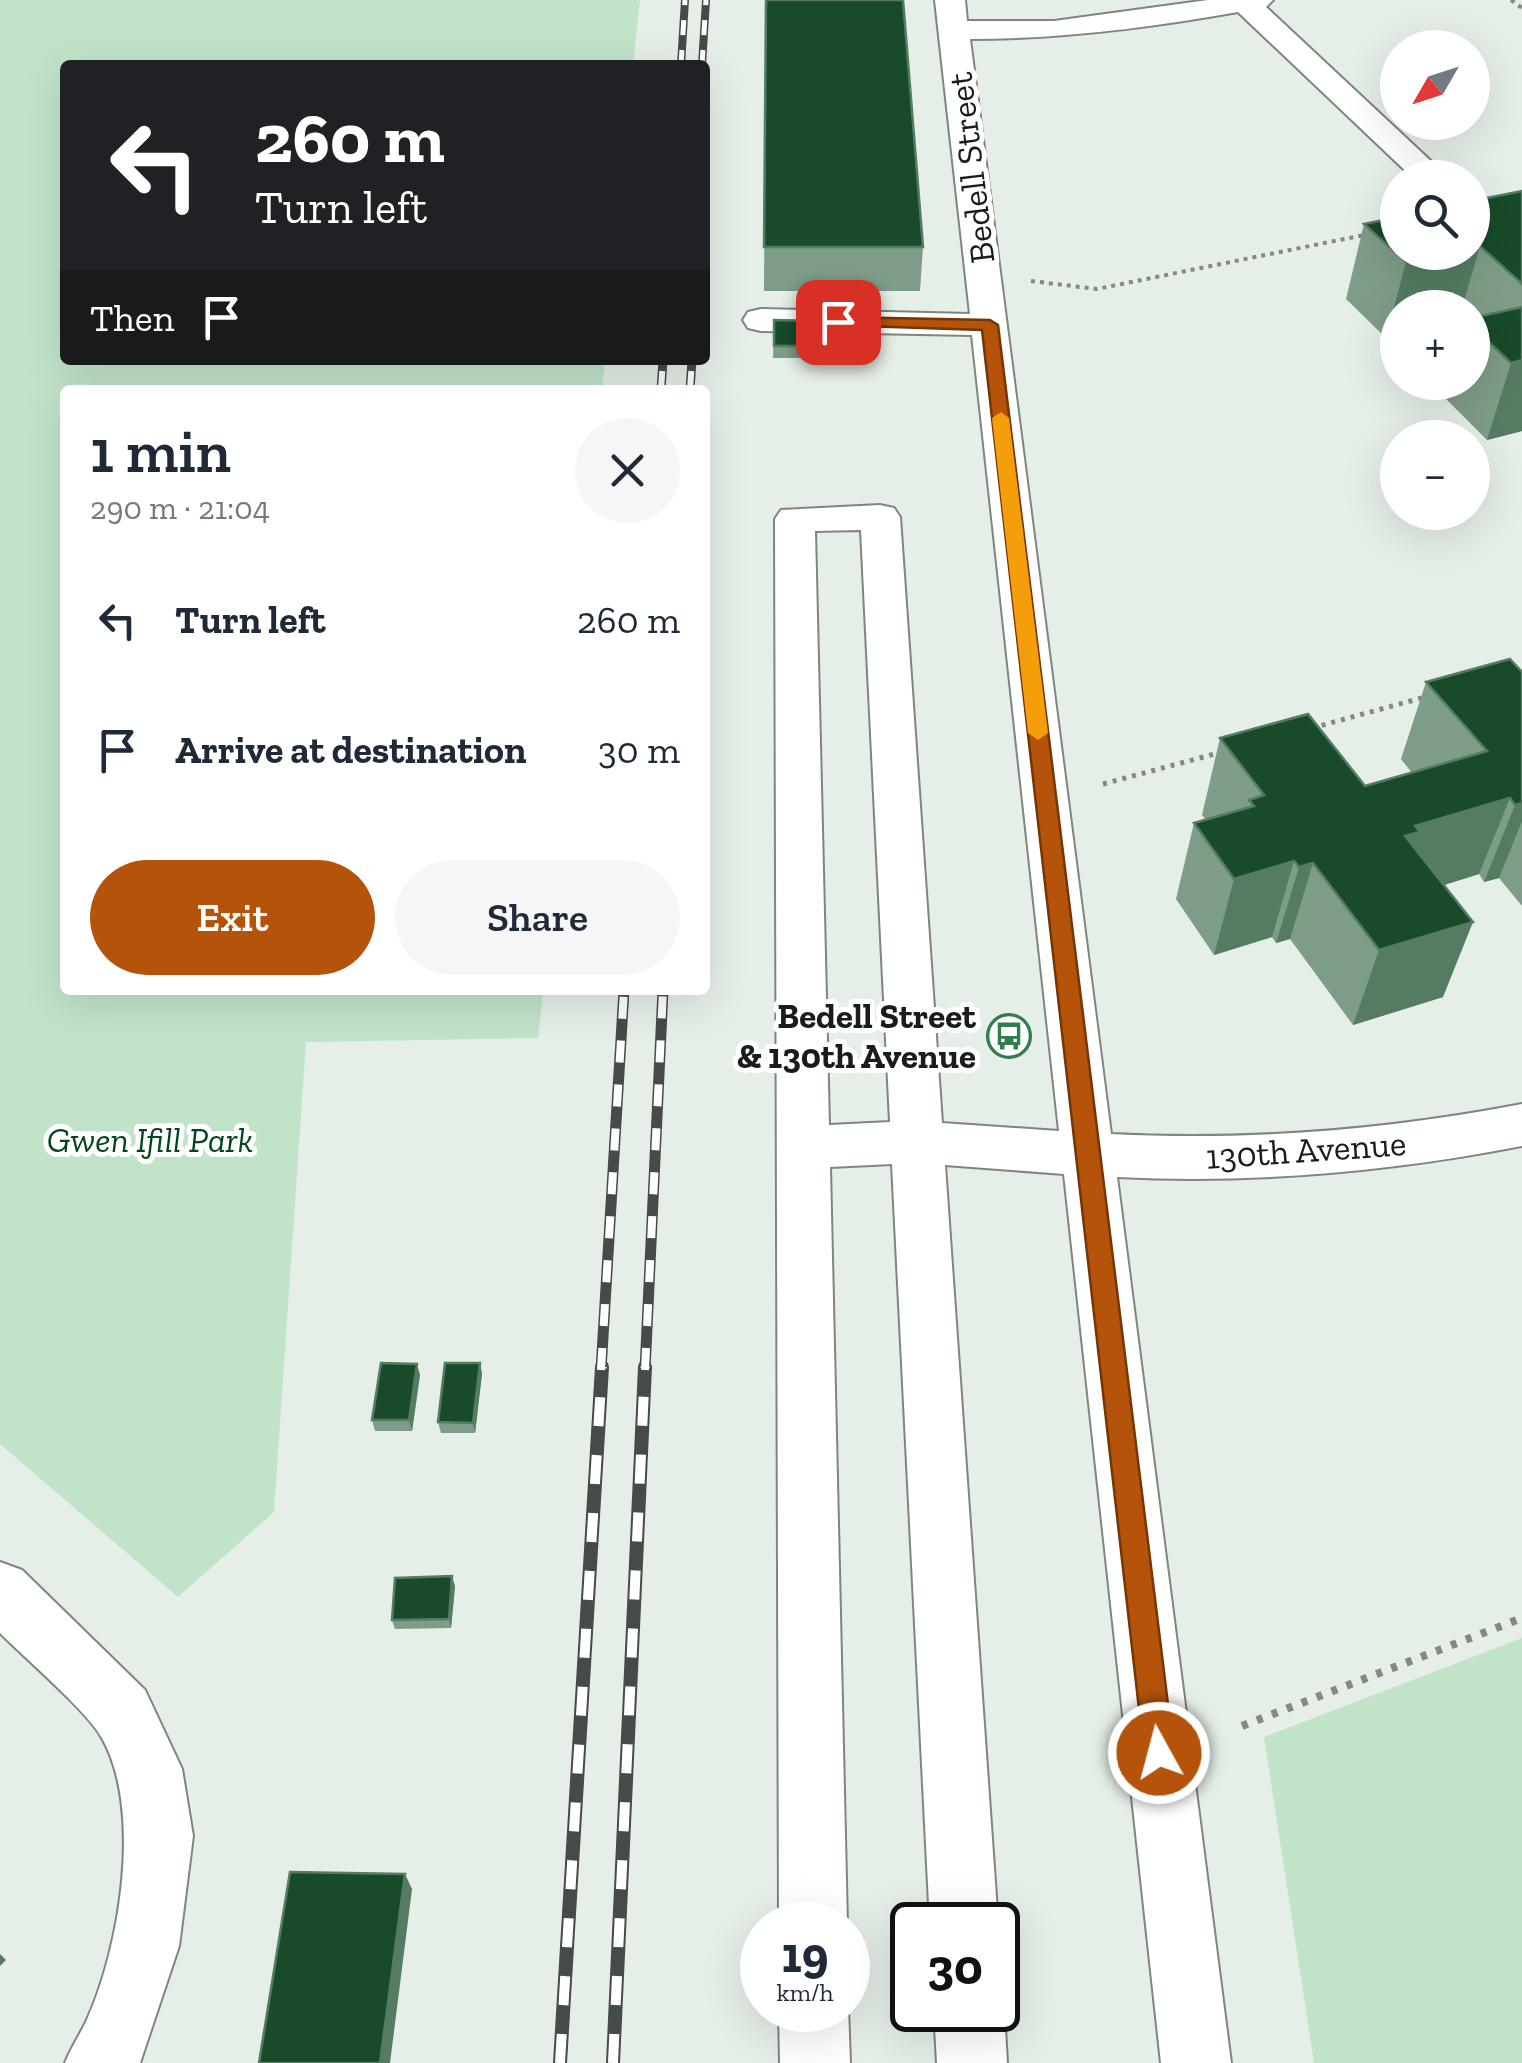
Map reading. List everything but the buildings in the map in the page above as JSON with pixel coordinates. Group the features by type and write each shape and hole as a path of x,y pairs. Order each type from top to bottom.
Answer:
{"street":[{"path":"952,15 1054,30 1145,20 1251,1 1414,160"},
{"name":"Bedell Street","path":"952,15 1196,2063"},
{"path":"760,320 990,325"},
{"path":"813,1902 795,519 880,517 963,1902"},
{"name":"130th Avenue","path":"801,1148 919,1143 1088,1155 1212,1158 1306,1154 1456,1139 1522,1126"},
{"path":"0,1591 123,1712 150,1769 160,1836 144,1946 114,2042 100,2063"},
{"path":"814,2032 815,2063"},
{"path":"970,2032 972,2063"}],"path":[{"path":"1511,0 1522,8"},
{"path":"1031,281 1097,289 1379,232"},
{"path":"1293,732 1427,696"},
{"path":"1103,784 1236,748"},
{"path":"1242,1726 1522,1618"}],"green space":[{"name":"Gwen Ifill Park","path":"0,0 640,0 634,60 60,60 60,365 604,365 602,385 60,385 60,995 542,995 538,1038 306,1042 274,1512 178,1597 0,1444"},
{"path":"1522,1638 1522,2063 1314,2063 1264,1737"}],"railway":[{"path":"681,60 685,0"},
{"path":"702,60 706,0"},
{"path":"661,385 663,365"},
{"path":"690,385 692,365"},
{"path":"601,1370 624,995"},
{"path":"645,1370 663,995"},
{"path":"560,2063 602,1367"},
{"path":"613,2063 645,1367"}],"slow traffic":[{"path":"1001,418 1038,733"}],"place":[{"name":"Bedell Street & 130th Avenue","path":"1009,1036"}],"route":[{"path":"838,322 990,325 1159,1753"}]}
